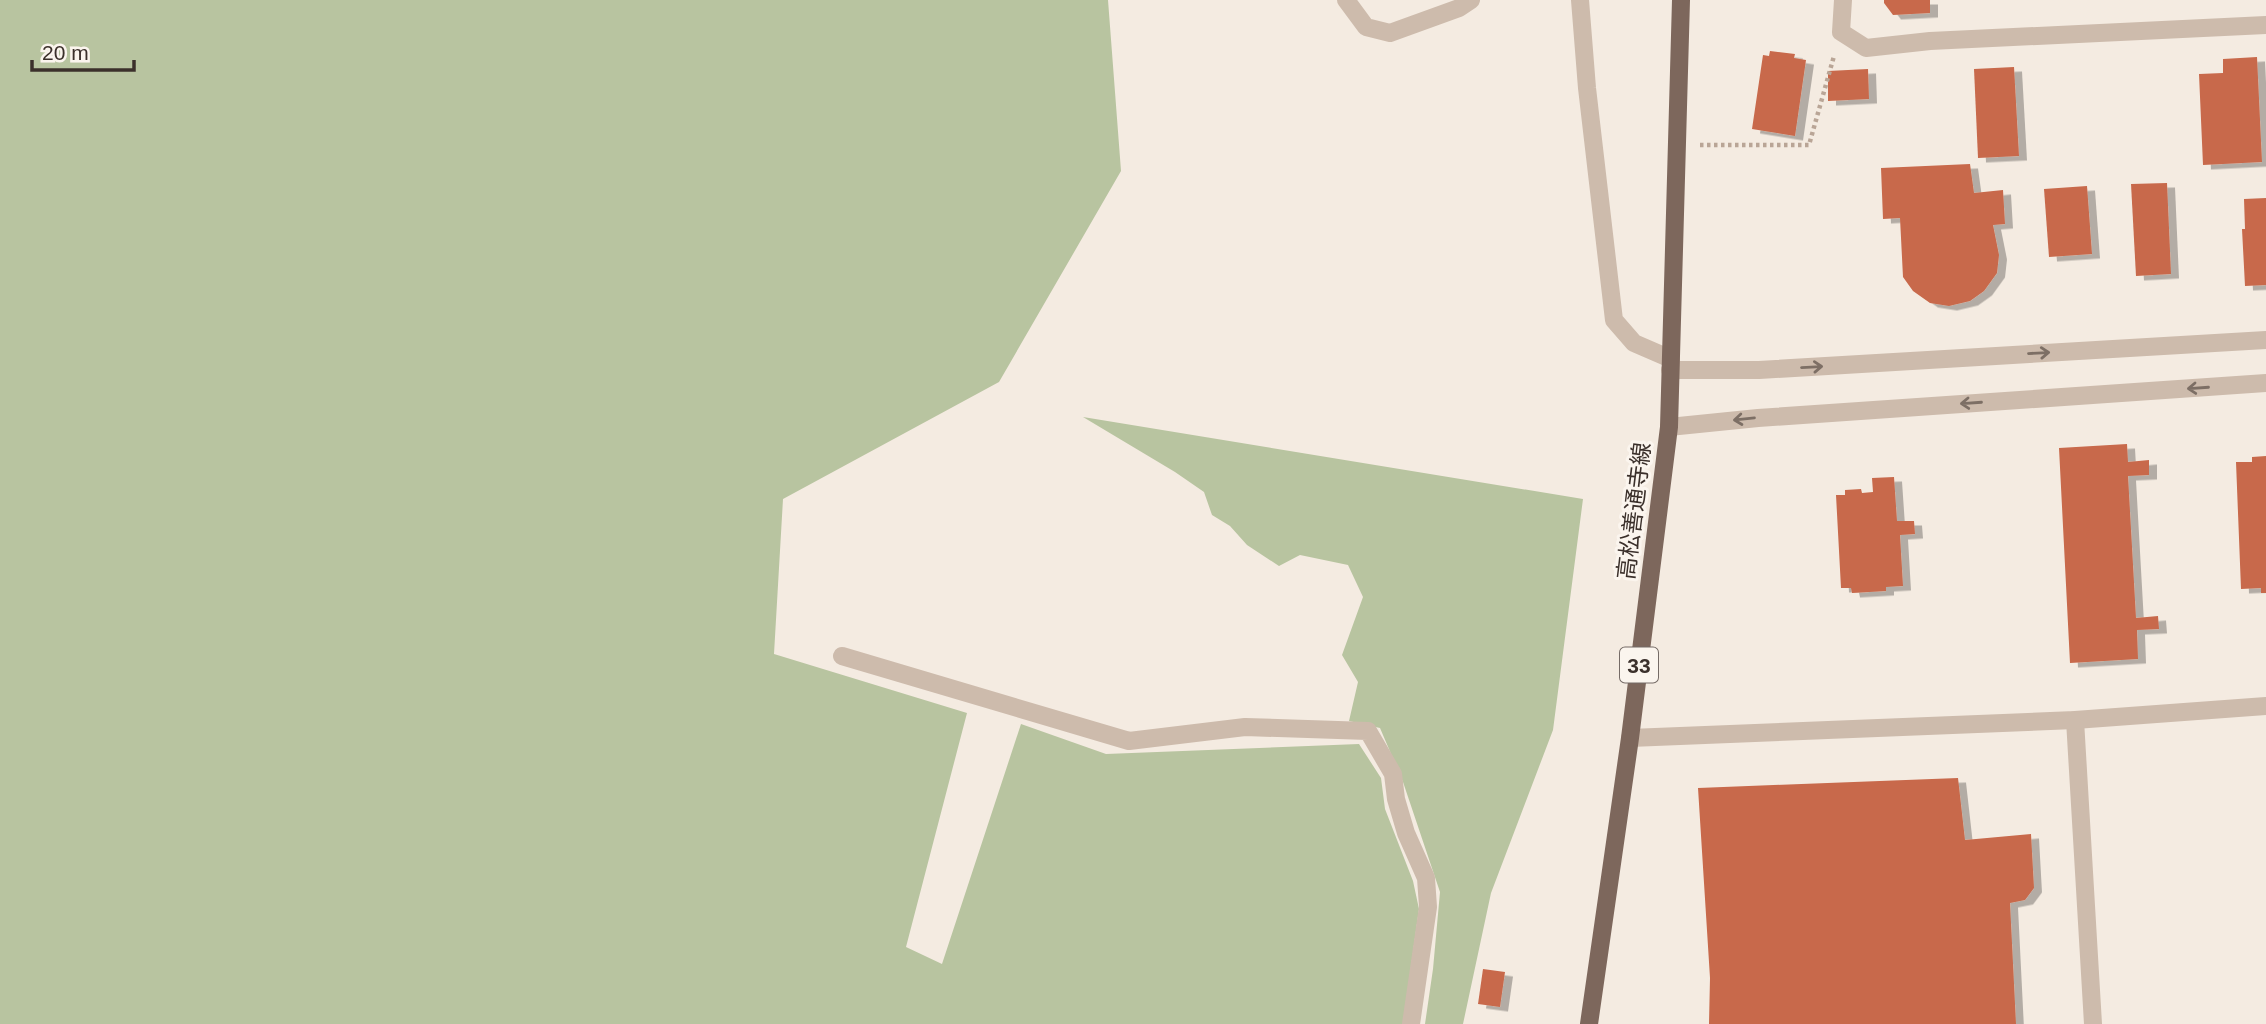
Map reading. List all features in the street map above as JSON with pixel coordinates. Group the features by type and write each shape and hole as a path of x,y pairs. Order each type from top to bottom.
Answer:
{"main road":[{"name":"高松善通寺線","path":"1589,1024 1630,738 1670,427 1681,0"}],"street":[{"path":"1346,0 1366,27 1391,33 1459,8 1471,0"},
{"path":"1580,0 1587,88 1614,320 1634,343 1670,365 1759,370 2266,340"},
{"path":"1843,0 1841,32 1866,48 1930,41 2266,26"},
{"path":"1670,427 1758,418 2266,383"},
{"path":"842,656 1129,741 1245,727 1368,731 1393,774 1396,799 1406,833 1426,878 1428,907 1410,1024"},
{"path":"1630,738 2075,720 2266,706"},
{"path":"2075,720 2093,1024"}],"path":[{"path":"1678,145 1809,145 1841,32"}],"green space":[{"path":"0,0 1108,0 1121,171 999,382 783,499 774,654 967,713 906,947 942,964 1021,724 1106,754 1359,744 1381,778 1385,809 1413,881 1419,909 1403,1024 0,1024"},
{"path":"1083,417 1583,499 1553,730 1491,893 1463,1024 1425,1024 1440,892 1403,782 1380,728 1349,721 1358,682 1342,655 1363,597 1348,565 1300,555 1279,566 1247,545 1230,526 1212,515 1204,492"}],"building":[{"path":"1884,0 1930,0 1930,13 1893,15"},
{"path":"1770,51 1795,54 1794,58 1806,60 1795,136 1752,129 1763,55 1769,56"},
{"path":"2257,57 2262,162 2203,165 2199,74 2223,73 2223,59"},
{"path":"2014,67 2019,156 1978,158 1974,69"},
{"path":"1868,69 1869,99 1828,101 1828,71"},
{"path":"1970,164 1974,193 2003,190 2005,224 1993,225 1999,255 1997,273 1984,291 1970,301 1949,306 1930,303 1913,291 1903,277 1900,218 1883,219 1881,168"},
{"path":"2167,183 2171,274 2136,276 2131,184"},
{"path":"2087,186 2092,254 2049,257 2044,189"},
{"path":"2266,198 2266,285 2245,286 2242,229 2245,229 2244,199"},
{"path":"2127,444 2128,462 2149,460 2149,475 2128,476 2136,618 2158,616 2159,629 2137,630 2138,659 2070,663 2059,448"},
{"path":"2266,456 2266,593 2261,593 2261,588 2241,589 2236,462 2252,462 2252,457"},
{"path":"1894,477 1897,521 1914,521 1915,534 1900,535 1903,586 1886,587 1886,591 1852,593 1851,588 1841,588 1836,495 1845,495 1845,490 1861,489 1862,493 1873,492 1872,478"},
{"path":"1958,778 1965,840 2031,834 2034,888 2025,900 2010,903 2016,1024 1709,1024 1710,978 1698,788"},
{"path":"1483,969 1505,972 1500,1007 1478,1004"}]}
